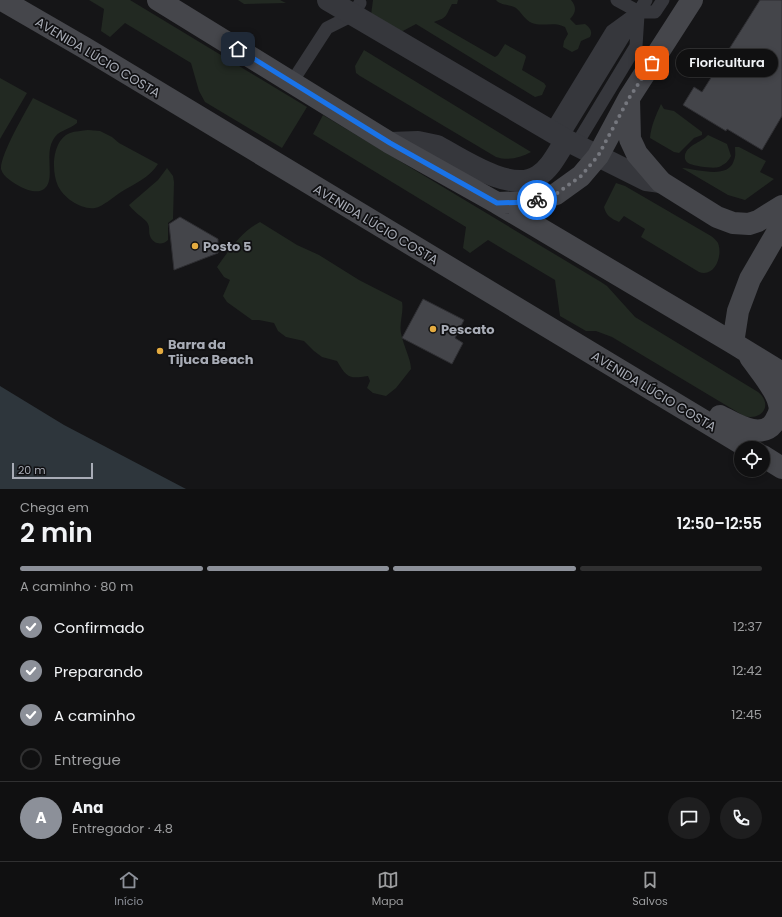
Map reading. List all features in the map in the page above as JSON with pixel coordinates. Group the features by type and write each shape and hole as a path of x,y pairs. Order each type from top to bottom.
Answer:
{"main road":[{"name":"AVENIDA LÚCIO COSTA","path":"2,0 92,52 737,441"},
{"path":"158,0 390,143 497,203 782,373"},
{"path":"497,203 531,202 556,194 581,176 598,156 629,98 692,0"},
{"path":"629,98 630,139 637,154 661,182 717,217 733,224 749,224 758,221 782,206"},
{"path":"615,368 754,431 764,429 773,424 780,412 779,404 774,392 739,346 738,311 750,279 782,224"},
{"path":"770,460 782,468"}],"street":[{"path":"328,0 356,9 564,138 646,180 661,182"},
{"path":"390,143 427,143 437,146 501,178 517,182 528,181 538,177 546,169 564,138"}],"lane":[{"path":"327,28 328,0"},
{"path":"616,0 638,12 655,12 663,0"},
{"path":"564,138 612,31 638,12 646,0"},
{"path":"292,82 327,28 356,9"},
{"path":"564,138 636,46 638,12"}],"shaded area":[{"path":"89,0 130,0 307,107 282,148 205,102 199,91 191,63 125,23 110,37 101,31 104,9"},
{"path":"238,0 280,0 286,3 244,4"},
{"path":"373,0 458,0 457,4 452,4 444,18 434,22 495,57 505,44 525,55 526,57 522,70 544,83 546,86 542,95 535,97 416,24 399,33 371,15"},
{"path":"496,0 571,0 575,10 570,19 576,25 585,24 590,30 591,35 590,37 581,41 578,49 572,52 563,47 564,41 568,34 565,27 557,24 532,23 527,20 516,8 500,3"},
{"path":"364,50 531,152 514,158 505,159 496,157 360,76 356,73 355,66"},
{"path":"0,78 27,93 0,139"},
{"path":"33,98 77,120 77,123 58,134 53,140 49,153 49,180 44,189 39,191 23,188 12,182 6,177 1,169 9,144"},
{"path":"661,104 664,109 674,111 702,132 702,135 694,138 679,153 674,152 650,138"},
{"path":"323,115 607,286 635,317 758,392 765,402 764,410 761,414 756,416 744,416 612,337 596,331 586,331 560,316 555,280 488,240 470,253 463,248 466,227 313,134"},
{"path":"76,131 100,131 158,164 141,180 105,204 95,208 79,205 64,195 58,186 54,172 56,149 64,137"},
{"path":"708,135 727,144 731,156 729,160 717,168 692,165 688,163 685,159 687,151"},
{"path":"735,147 739,147 766,161 760,172 774,179 745,200 728,195 682,168 712,172 726,170 731,166 735,158"},
{"path":"167,168 173,176 174,182 173,219 168,223 168,240 163,243 158,243 151,239 146,221 129,205 158,180"},
{"path":"616,183 625,186 714,238 718,243 719,253 713,269 705,273 699,272 641,237 645,229 624,216 619,222 610,217 606,213 604,207"},
{"path":"260,222 297,245 319,255 359,280 402,302 401,333 411,369 396,388 386,396 373,393 367,388 370,381 368,376 349,376 343,371 337,361 322,357 304,341 286,337 278,331 274,323 252,320 227,302 223,296 230,280 224,277 217,267 247,230"},
{"path":"0,386 64,425 186,489 0,489"}],"building":[{"path":"760,0 782,0 782,116 762,150 727,129 726,131 683,105 694,87 702,92"},
{"name":"Posto 5","path":"180,217 218,239 218,253 174,270 169,224"},
{"name":"Pescato","path":"423,299 464,320 455,338 463,343 452,364 402,338"}],"way so far":[{"path":"537,200 556,194 581,176 598,156 629,98 652,63"}],"place":[{"name":"Floricultura","path":"652,63"},
{"name":"Posto 5","path":"195,246"},
{"name":"Pescato","path":"433,329"},
{"name":"Barra da Tijuca Beach","path":"160,351"}],"route":[{"path":"238,49 390,143 497,203 531,202 537,200"}]}
